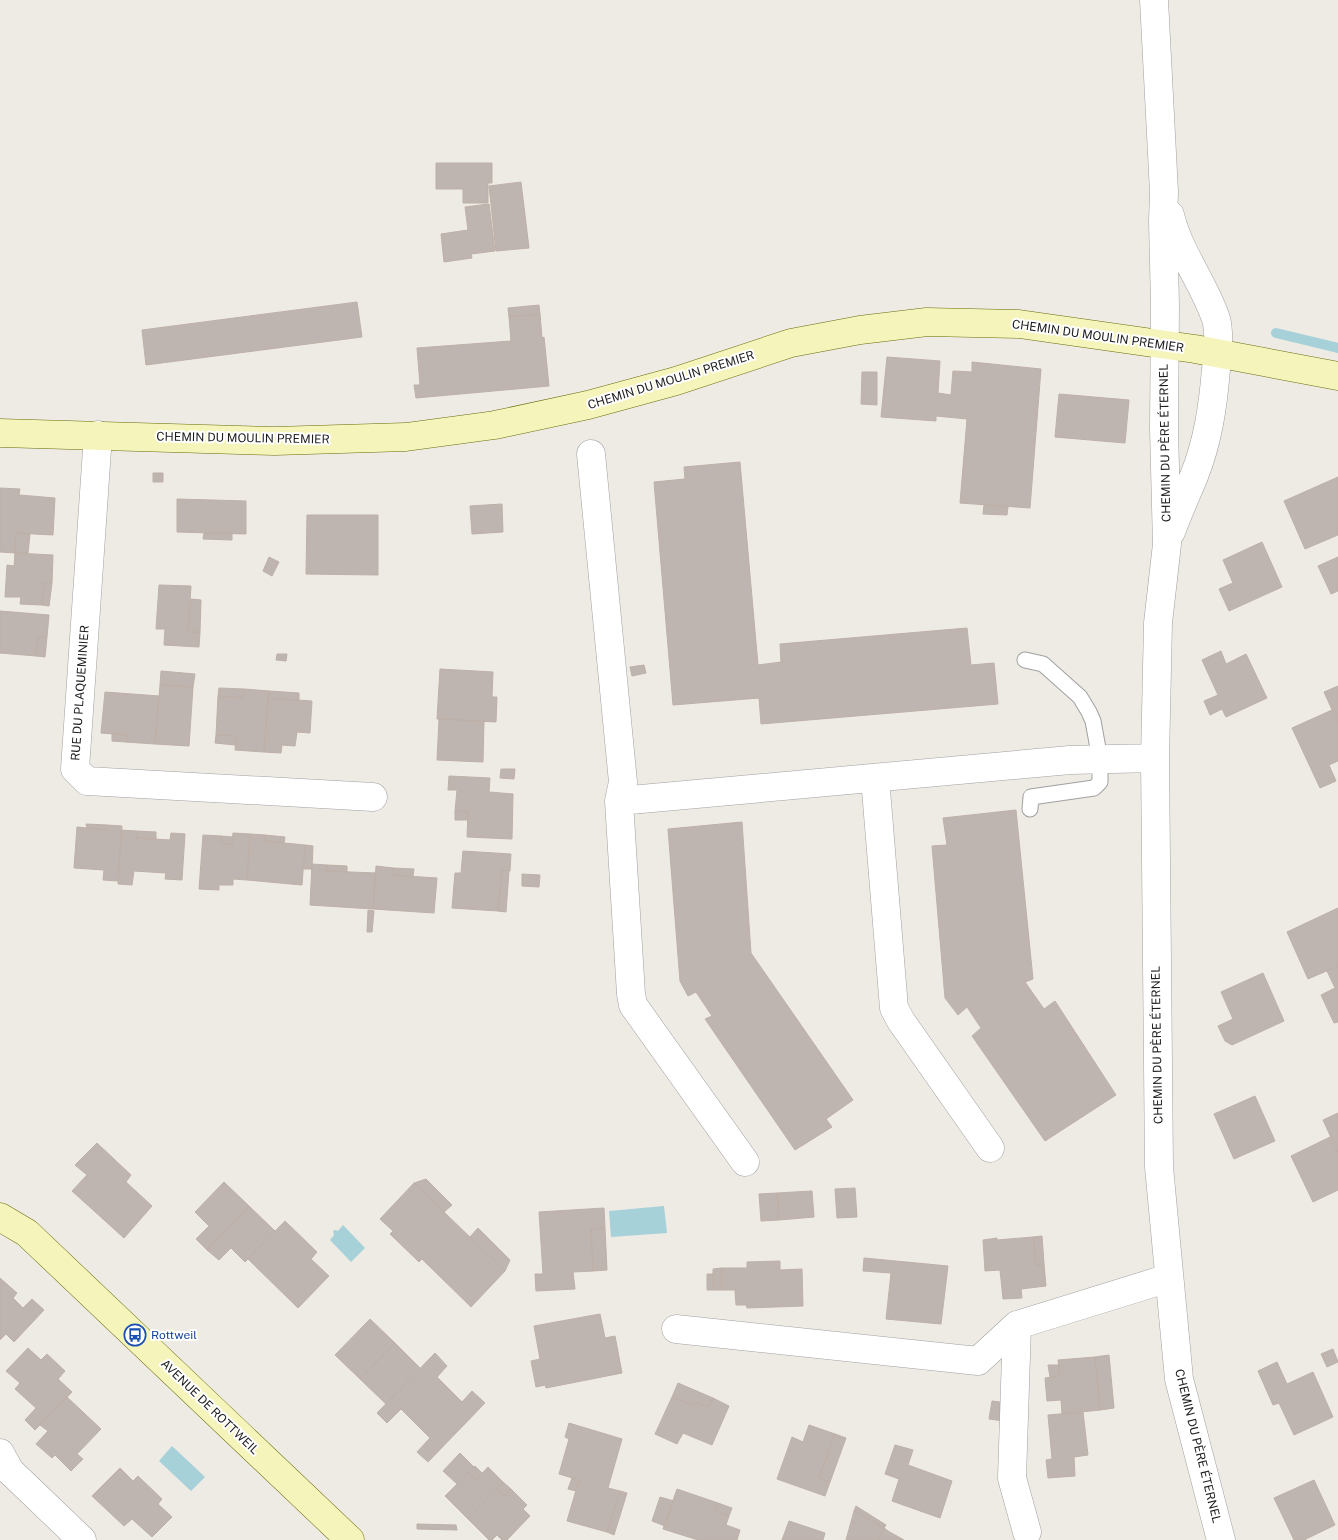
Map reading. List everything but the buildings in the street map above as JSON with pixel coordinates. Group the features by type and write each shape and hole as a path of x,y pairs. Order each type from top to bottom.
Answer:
{"main road":[{"name":"CHEMIN DU MOULIN PREMIER","path":"0,433 275,441 406,437 495,425 588,405 676,381 791,343 860,330 927,322 1020,324 1164,344 1338,376"},
{"name":"AVENUE DE ROTTWEIL","path":"0,1217 27,1233 350,1540"}],"street":[{"name":"CHEMIN DU PÈRE ÉTERNEL","path":"1154,0 1164,192 1162,221 1165,305 1164,429 1167,544 1158,623 1155,758 1159,1167 1178,1379 1222,1540"},
{"name":"CHEMIN DU PÈRE ÉTERNEL","path":"1164,192 1181,248 1209,300 1217,322 1218,353 1213,406 1206,436 1194,475 1167,544"},
{"name":"RUE DU PLAQUEMINIER","path":"98,435 75,769 87,780 373,797"},
{"path":"592,454 623,782 619,801 633,1005 746,1162"},
{"path":"619,801 1070,760 1155,758"},
{"path":"875,778 894,1008 901,1021 990,1148"},
{"path":"676,1330 978,1361 1017,1325 1169,1278"},
{"path":"1017,1325 1012,1478 1027,1532"},
{"path":"0,1453 10,1470 82,1540"}],"lane":[{"path":"1025,660 1043,664 1080,697 1093,721 1100,759 1100,782 1094,788 1031,797 1030,809"}],"water":[{"path":"664,1206 667,1233 611,1237 609,1211"},
{"path":"343,1225 365,1248 351,1262 330,1240 334,1235 333,1231 338,1231"},
{"path":"172,1446 205,1477 191,1491 159,1461"}],"waterway":[{"path":"1276,333 1338,348"}],"place":[{"name":"Rottweil","path":"135,1335"}]}
